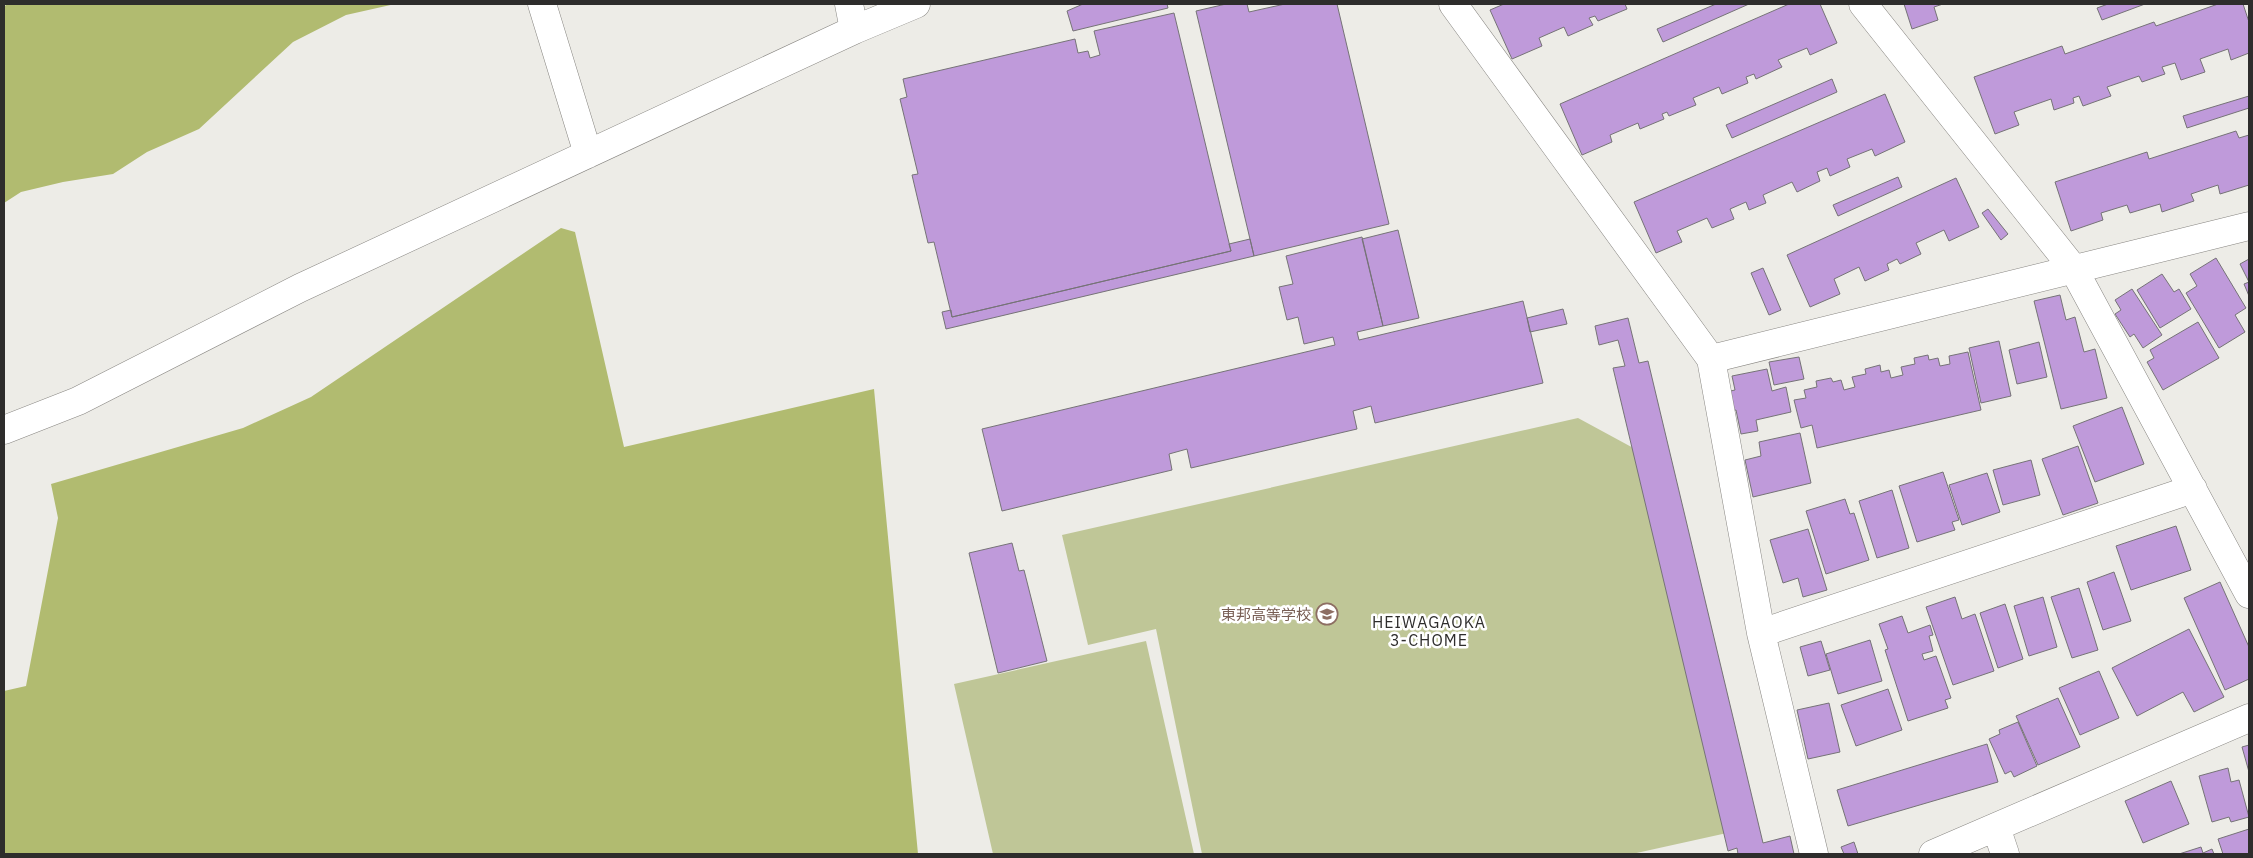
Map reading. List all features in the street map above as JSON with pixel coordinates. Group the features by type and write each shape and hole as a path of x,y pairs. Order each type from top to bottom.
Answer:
{"street":[{"path":"542,4 588,154"},
{"path":"848,4 854,30"},
{"path":"4,430 78,401 300,288 854,30 916,4"},
{"path":"1453,4 1711,359 1761,633 1814,854"},
{"path":"1863,4 2073,268 2249,594"},
{"path":"1711,359 2249,226"},
{"path":"1761,633 2193,489"},
{"path":"1933,854 2249,718"},
{"path":"1996,827 2005,854"}],"green space":[{"path":"7,4 395,4 346,15 293,42 199,129 147,152 113,174 63,182 21,192 4,203 4,7"},
{"path":"561,228 575,232 624,447 874,389 918,854 4,854 4,691 26,686 58,518 51,484 243,428 311,397"},
{"path":"1578,418 1637,450 1727,833 1632,854 1202,854 1156,629 1088,645 1062,535"},
{"path":"1146,641 1194,854 993,854 954,684"}],"building":[{"path":"1083,4 1167,4 1168,8 1073,31 1067,11"},
{"path":"1226,4 1247,4 1249,12 1285,4 1337,4 1389,224 1254,256 1196,11"},
{"path":"1504,4 1625,4 1627,9 1598,21 1595,16 1589,18 1593,25 1568,36 1564,27 1539,38 1542,46 1512,59 1490,10"},
{"path":"1716,4 1749,4 1663,42 1657,29"},
{"path":"1789,4 1820,4 1837,43 1810,55 1807,48 1778,60 1782,67 1756,79 1754,74 1746,77 1748,83 1722,94 1719,87 1693,98 1696,105 1669,116 1667,112 1662,114 1664,119 1640,129 1638,123 1610,135 1612,142 1582,155 1560,104"},
{"path":"1904,4 1943,4 1934,7 1938,20 1912,29"},
{"path":"2108,4 2145,4 2102,20 2097,8"},
{"path":"2218,4 2243,4 2249,22 2249,53 2231,60 2228,49 2200,59 2205,72 2181,80 2175,63 2162,67 2165,74 2142,82 2139,76 2107,87 2111,96 2083,106 2079,96 2073,98 2074,103 2054,110 2051,99 2014,112 2019,125 1995,134 1974,77 2062,46 2065,54 2154,22 2156,26"},
{"path":"1174,13 1231,251 952,317 934,242 928,243 912,175 918,174 900,99 907,97 903,79 1075,39 1078,53 1088,51 1090,58 1100,55 1094,31"},
{"path":"1832,79 1837,92 1732,138 1726,125"},
{"path":"1885,94 1905,142 1875,156 1872,149 1847,159 1850,167 1830,176 1827,168 1817,172 1820,181 1797,192 1792,182 1763,195 1766,203 1749,210 1746,202 1730,209 1734,219 1712,228 1707,218 1677,231 1682,242 1656,253 1634,202"},
{"path":"2249,96 2249,108 2187,128 2183,116"},
{"path":"2236,131 2239,138 2249,135 2249,185 2220,194 2218,185 2191,194 2194,201 2162,212 2160,204 2130,213 2127,205 2101,213 2103,220 2071,231 2055,182 2147,152 2149,159"},
{"path":"1898,177 1902,187 1838,216 1833,205"},
{"path":"1956,178 1979,227 1949,241 1944,230 1916,243 1921,254 1900,264 1897,259 1887,264 1889,270 1865,281 1859,267 1834,279 1840,294 1810,307 1787,255"},
{"path":"1988,209 2008,234 2001,240 1982,213"},
{"path":"1398,230 1419,318 1383,326 1362,239"},
{"path":"1362,237 1383,326 1357,332 1359,340 1523,301 1543,383 1375,423 1371,406 1353,411 1357,429 1191,468 1187,449 1169,454 1172,470 1002,511 982,429 1335,345 1333,337 1304,344 1298,317 1287,320 1279,287 1293,284 1286,256"},
{"path":"1250,239 1254,256 946,329 942,312 951,310 952,317 1231,251 1229,244"},
{"path":"2216,258 2246,308 2235,315 2245,332 2219,348 2186,293 2197,286 2190,274"},
{"path":"2249,259 2249,282 2240,264"},
{"path":"1763,268 1781,310 1769,315 1751,273"},
{"path":"2162,274 2174,292 2179,289 2191,309 2160,328 2137,290"},
{"path":"2249,282 2249,296 2244,284"},
{"path":"2132,289 2162,335 2143,348 2134,334 2130,337 2115,314 2121,310 2115,300"},
{"path":"2060,295 2066,320 2075,317 2084,352 2095,349 2107,398 2061,409 2034,301"},
{"path":"1563,309 1567,324 1530,332 1527,318"},
{"path":"1628,318 1639,363 1648,361 1763,843 1790,836 1794,854 1738,854 1737,848 1728,851 1613,368 1625,366 1618,340 1599,345 1595,326"},
{"path":"2198,322 2219,358 2163,390 2147,362 2154,358 2150,350"},
{"path":"1999,341 2011,396 1981,403 1969,348"},
{"path":"2039,342 2047,377 2017,384 2009,350"},
{"path":"1968,352 1981,410 1817,448 1812,425 1801,428 1794,400 1806,398 1804,390 1817,387 1816,381 1831,378 1833,382 1841,380 1844,390 1855,387 1852,377 1866,374 1865,369 1880,365 1881,372 1889,370 1891,378 1903,375 1901,367 1915,364 1914,358 1928,355 1929,360 1938,358 1940,366 1950,364 1949,356"},
{"path":"1799,357 1804,379 1774,385 1769,362"},
{"path":"1767,369 1772,391 1786,387 1791,412 1756,420 1758,431 1741,434 1736,410 1730,411 1726,392 1735,390 1732,376"},
{"path":"2122,407 2144,464 2095,482 2073,426"},
{"path":"1800,433 1811,483 1753,497 1745,460 1761,456 1759,442"},
{"path":"2078,446 2098,503 2063,515 2042,459"},
{"path":"2031,460 2040,495 2003,505 1993,470"},
{"path":"1943,472 1959,520 1952,522 1955,530 1917,542 1899,486"},
{"path":"1987,473 2000,512 1962,525 1949,485"},
{"path":"1892,490 1909,548 1877,558 1859,501"},
{"path":"1845,499 1850,514 1854,513 1869,560 1826,574 1806,511"},
{"path":"2176,526 2191,570 2131,590 2116,546"},
{"path":"1808,529 1827,590 1803,597 1798,578 1783,583 1770,540"},
{"path":"1012,543 1019,571 1024,570 1047,661 998,673 969,553"},
{"path":"2114,572 2131,621 2103,630 2087,582"},
{"path":"2220,582 2249,647 2249,679 2225,690 2184,598"},
{"path":"2079,588 2098,650 2072,658 2051,597"},
{"path":"1955,597 1962,619 1975,614 1994,671 1953,685 1926,607"},
{"path":"2043,597 2057,647 2029,656 2014,606"},
{"path":"2005,604 2023,659 1998,668 1980,613"},
{"path":"1902,616 1908,633 1930,625 1933,635 1929,636 1933,651 1922,654 1924,660 1936,656 1951,698 1945,700 1948,708 1908,721 1885,650 1888,649 1879,624"},
{"path":"2189,629 2224,697 2194,712 2183,692 2137,716 2112,668"},
{"path":"1870,640 1882,681 1838,694 1826,654"},
{"path":"1821,641 1830,670 1808,676 1800,647"},
{"path":"2099,671 2119,718 2080,735 2059,688"},
{"path":"1888,689 1902,730 1856,746 1841,705"},
{"path":"2058,698 2080,747 2038,765 2016,716"},
{"path":"1829,703 1840,752 1808,759 1797,710"},
{"path":"2018,722 2037,766 2014,777 2011,771 2005,774 1989,739 2000,734 1999,730"},
{"path":"1987,744 1998,782 1848,826 1837,790"},
{"path":"2249,745 2249,772 2242,747"},
{"path":"2228,768 2231,782 2239,780 2249,817 2231,822 2229,817 2212,822 2199,776"},
{"path":"2171,781 2189,824 2143,843 2125,801"},
{"path":"2249,829 2249,854 2223,854 2218,839"},
{"path":"1854,842 1858,854 1844,854 1841,847"},
{"path":"2201,847 2203,853 2212,849 2214,854 2179,854"}],"place":[{"name":"東邦高等学校","path":"1327,614"}],"district":[{"name":"HEIWAGAOKA 3-CHOME","path":"1429,631"}]}
